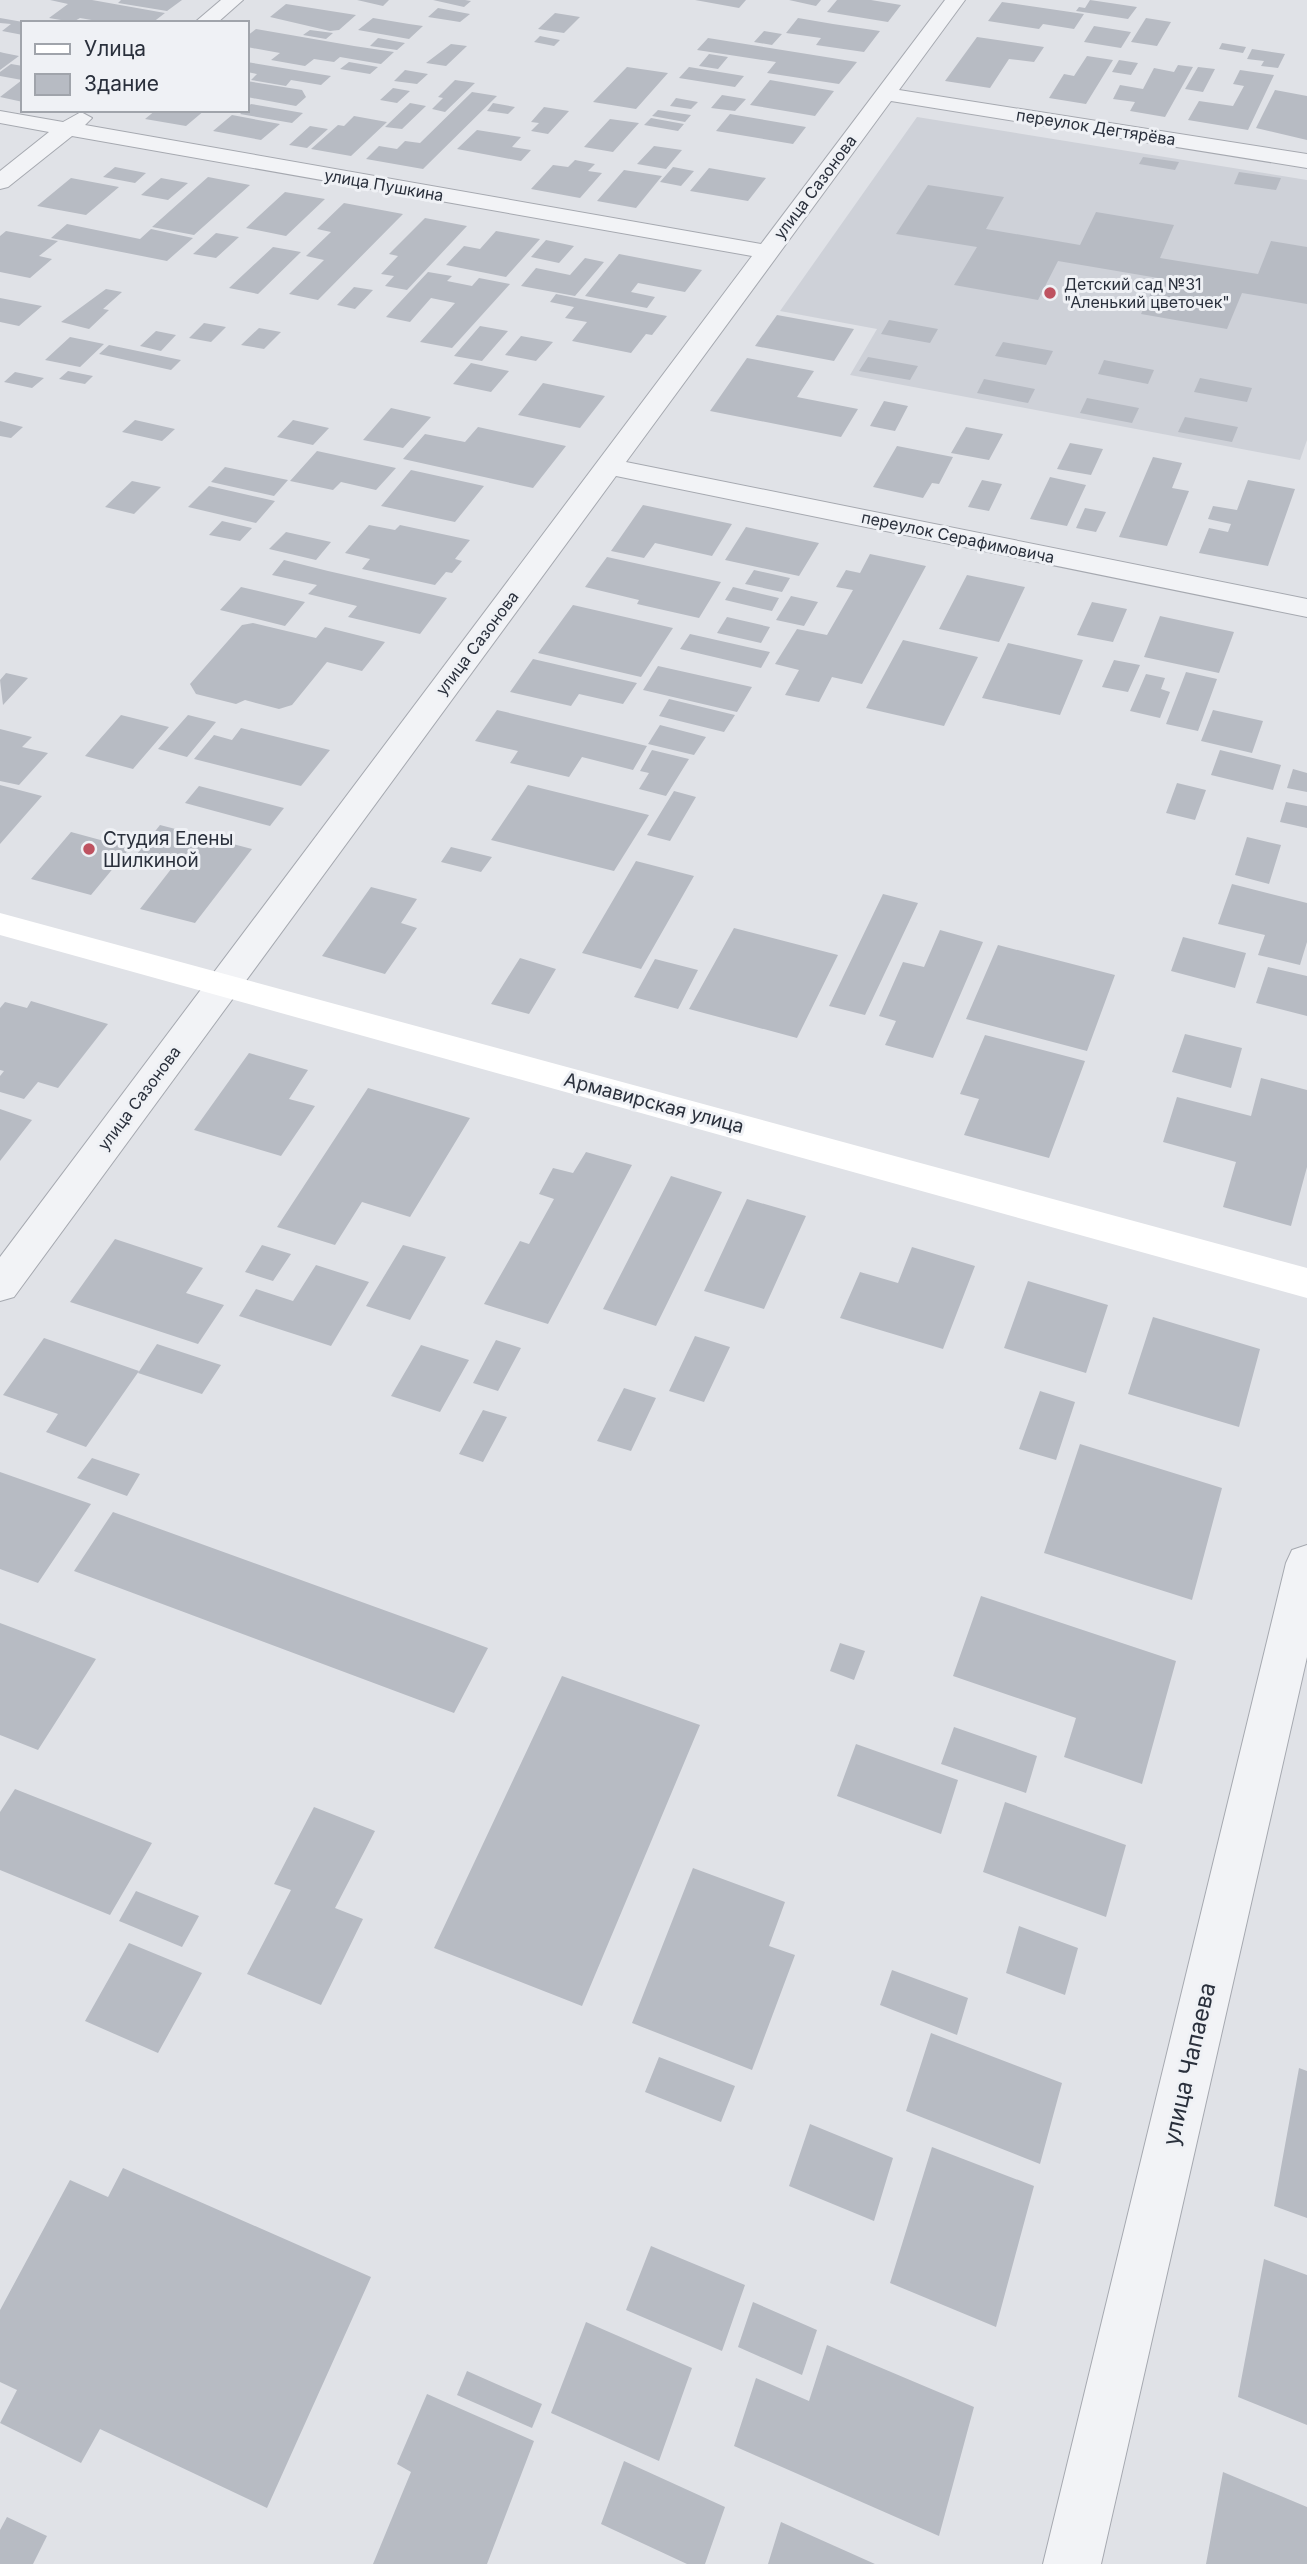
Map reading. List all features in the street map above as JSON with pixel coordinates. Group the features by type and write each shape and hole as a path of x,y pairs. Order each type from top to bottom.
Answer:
{"street":[{"path":"207,21 233,0"},
{"name":"улица Сазонова","path":"0,1286 955,0"},
{"name":"переулок Дегтярёва","path":"884,94 1307,161"},
{"path":"0,182 88,112"},
{"name":"улица Пушкина","path":"0,117 767,252"},
{"name":"переулок Серафимовича","path":"608,466 1307,608"},
{"name":"Армавирская улица","path":"0,924 1307,1283"},
{"name":"улица Чапаева","path":"1072,2564 1307,1563"}],"shaded area":[{"name":"Детский сад №31 \"Аленький цветочек\"","path":"917,117 1307,180 1307,440 1300,460 850,375 877,329 780,311"}],"building":[{"path":"50,0 92,0 165,13 155,21 97,21 80,18 67,21 49,18 68,4"},
{"path":"121,0 182,0 167,11 118,3"},
{"path":"357,0 389,0 383,6"},
{"path":"433,0 465,0 471,1 464,7"},
{"path":"695,0 746,0 739,8"},
{"path":"789,0 821,0 816,6"},
{"path":"837,0 871,0 901,5 888,22 827,12"},
{"path":"1090,0 1137,7 1128,19 1076,11 1079,7 1085,8"},
{"path":"1002,2 1084,14 1074,29 1043,24 1039,29 988,21"},
{"path":"286,4 356,15 339,30 330,31 270,17"},
{"path":"438,8 470,14 460,22 428,17"},
{"path":"555,13 580,17 564,33 538,29"},
{"path":"0,18 21,22 21,35 2,31 11,24 0,23"},
{"path":"373,18 423,26 409,39 358,30"},
{"path":"798,18 880,31 864,52 816,45 821,38 786,33"},
{"path":"1146,18 1171,22 1157,46 1131,42"},
{"path":"1094,26 1131,32 1121,48 1084,42"},
{"path":"256,29 394,52 381,64 340,57 334,62 314,59 305,66 271,60 280,53 248,47 248,35"},
{"path":"310,30 333,33 326,39 303,35"},
{"path":"764,31 782,34 772,45 754,42"},
{"path":"540,36 560,40 554,46 534,42"},
{"path":"977,37 1044,47 1034,62 1009,59 990,88 945,81"},
{"path":"378,38 405,43 397,50 370,46"},
{"path":"708,38 857,62 839,84 767,73 776,62 697,50"},
{"path":"1222,43 1246,47 1243,53 1219,49"},
{"path":"451,44 467,46 446,66 426,63"},
{"path":"1252,49 1285,54 1278,68 1261,66 1264,61 1247,59"},
{"path":"0,52 4,53 19,56 0,70"},
{"path":"709,54 728,57 718,69 699,66"},
{"path":"1087,56 1113,60 1086,104 1049,98 1064,74 1074,76"},
{"path":"1119,60 1138,63 1131,75 1112,72"},
{"path":"248,62 331,76 321,85 291,80 286,86 251,80 257,74 248,72"},
{"path":"349,62 378,67 370,74 340,69"},
{"path":"11,64 21,66 21,80 0,76 0,72"},
{"path":"1178,65 1193,67 1165,117 1130,111 1135,102 1113,99 1120,85 1143,89 1154,68 1174,72"},
{"path":"627,67 668,73 636,109 593,102"},
{"path":"689,67 744,76 735,87 679,78"},
{"path":"1198,67 1215,69 1203,92 1185,89"},
{"path":"405,70 428,74 417,84 394,81"},
{"path":"1240,70 1274,75 1248,130 1188,120 1199,101 1233,106 1244,86 1233,84"},
{"path":"455,80 475,83 445,112 432,109 443,98 438,97"},
{"path":"770,80 834,91 815,116 750,105"},
{"path":"21,81 21,102 0,97"},
{"path":"248,81 302,90 306,97 296,106 248,97"},
{"path":"393,88 410,91 397,103 380,100"},
{"path":"1275,90 1307,96 1307,140 1256,128"},
{"path":"472,92 497,96 423,169 366,159 379,146 397,149 405,141 420,143"},
{"path":"722,95 746,99 735,111 711,108"},
{"path":"676,98 698,102 691,109 670,106"},
{"path":"410,103 426,106 402,129 385,127"},
{"path":"493,103 515,107 508,114 487,111"},
{"path":"251,104 303,113 292,123 240,114 248,112"},
{"path":"544,107 569,111 548,134 531,131 539,123 531,122"},
{"path":"658,110 691,115 685,122 652,116"},
{"path":"154,112 203,112 186,126 145,119"},
{"path":"730,114 806,127 793,144 716,131"},
{"path":"232,115 280,124 261,140 213,131"},
{"path":"354,116 387,122 351,156 311,149 338,125 344,126"},
{"path":"651,118 684,124 678,131 644,125"},
{"path":"610,119 639,123 613,152 584,147"},
{"path":"310,126 328,129 307,148 289,145"},
{"path":"477,130 521,137 512,147 531,150 521,161 457,149"},
{"path":"654,146 682,150 666,169 637,164"},
{"path":"1143,157 1179,162 1175,170 1139,164"},
{"path":"575,160 595,164 588,171 602,173 580,198 531,189 553,165 568,167"},
{"path":"115,167 146,173 135,183 103,177"},
{"path":"673,167 694,171 681,186 660,182"},
{"path":"709,168 766,178 748,201 690,191"},
{"path":"624,170 662,176 636,208 597,201"},
{"path":"1239,172 1281,178 1276,190 1234,184"},
{"path":"208,177 250,185 194,235 152,227"},
{"path":"71,178 119,187 86,215 37,206"},
{"path":"161,178 188,183 168,200 141,195"},
{"path":"928,185 1004,197 986,229 1080,245 1096,212 1174,225 1160,258 1258,274 1271,241 1307,247 1307,304 1242,293 1227,329 1141,314 1158,278 1058,261 1038,300 954,285 977,247 896,234"},
{"path":"285,192 325,199 286,236 246,228"},
{"path":"344,203 403,214 318,300 289,294 324,260 306,256 331,232 317,229"},
{"path":"425,218 467,226 407,290 385,286 394,276 381,274 398,256 389,254"},
{"path":"67,224 140,239 151,229 193,238 167,261 51,238"},
{"path":"6,231 58,241 39,256 52,259 30,278 0,272 0,236"},
{"path":"496,231 540,239 506,277 446,265 464,246 480,249"},
{"path":"216,233 239,237 216,258 193,254"},
{"path":"546,240 574,246 559,263 531,257"},
{"path":"273,247 301,252 258,294 229,288"},
{"path":"619,254 702,270 685,292 638,283 631,292 655,297 647,308 585,296"},
{"path":"585,258 604,262 575,296 521,286 536,268 570,275"},
{"path":"428,272 452,276 447,281 472,286 479,278 510,284 452,348 420,342 455,303 431,298 410,322 386,317"},
{"path":"354,287 373,290 355,309 337,305"},
{"path":"106,289 122,292 103,309 109,310 89,329 61,322"},
{"path":"556,294 667,316 652,335 646,334 631,353 572,341 587,322 565,318 574,307 550,302"},
{"path":"0,298 42,306 19,326 0,322"},
{"path":"777,315 854,329 834,361 755,346"},
{"path":"889,320 938,329 930,343 881,334"},
{"path":"204,323 226,327 211,342 189,338"},
{"path":"480,326 508,331 482,361 454,356"},
{"path":"259,328 281,332 264,349 241,345"},
{"path":"156,331 176,335 161,351 140,346"},
{"path":"521,336 553,342 536,361 505,355"},
{"path":"70,337 104,344 80,367 45,360"},
{"path":"1003,342 1053,351 1046,365 995,356"},
{"path":"109,345 181,360 171,370 99,354"},
{"path":"868,357 918,366 910,380 859,371"},
{"path":"747,358 814,371 797,397 858,409 841,437 710,411"},
{"path":"1104,360 1154,370 1148,384 1098,374"},
{"path":"471,363 509,371 491,392 453,384"},
{"path":"68,371 93,376 85,384 59,379"},
{"path":"15,372 44,378 32,388 4,382"},
{"path":"1200,378 1252,388 1247,402 1194,392"},
{"path":"984,379 1035,389 1028,403 977,393"},
{"path":"543,383 605,396 580,428 518,415"},
{"path":"1087,398 1139,408 1132,423 1080,413"},
{"path":"884,401 908,406 895,431 870,426"},
{"path":"391,408 431,417 403,448 363,440"},
{"path":"1185,417 1238,427 1232,442 1178,432"},
{"path":"135,420 175,429 162,441 122,432"},
{"path":"293,420 329,428 313,445 277,437"},
{"path":"0,421 23,427 11,438 0,436"},
{"path":"478,427 566,446 533,488 403,459 425,434 465,442"},
{"path":"966,427 1003,434 989,460 951,453"},
{"path":"1070,443 1103,449 1091,475 1057,469"},
{"path":"897,446 953,457 939,484 932,483 923,498 873,487"},
{"path":"317,451 396,468 376,490 341,482 333,490 290,481"},
{"path":"1153,457 1182,463 1172,488 1189,491 1167,546 1119,537"},
{"path":"225,467 288,480 274,496 211,482"},
{"path":"411,470 484,486 455,522 381,506"},
{"path":"1050,477 1086,485 1067,526 1030,519"},
{"path":"982,480 1002,484 989,511 968,507"},
{"path":"1248,480 1295,489 1268,566 1199,553 1209,528 1228,532 1231,524 1208,519 1213,506 1237,510"},
{"path":"132,481 161,487 134,514 105,507"},
{"path":"209,486 275,501 256,523 188,507"},
{"path":"643,505 732,524 712,556 655,543 644,558 611,551"},
{"path":"1085,508 1106,512 1096,532 1076,528"},
{"path":"222,521 252,528 240,541 209,535"},
{"path":"369,525 395,530 400,525 470,540 455,559 462,561 452,573 446,572 435,585 362,569 370,559 345,553"},
{"path":"746,527 819,543 799,576 725,560"},
{"path":"286,532 331,542 316,560 269,549"},
{"path":"870,554 926,566 862,684 832,677 819,702 785,695 799,670 775,664 797,629 827,635 853,590 836,587 846,570 860,573"},
{"path":"607,557 721,582 699,618 637,604 639,600 585,587"},
{"path":"284,560 447,598 420,634 348,617 357,606 308,594 317,585 272,575"},
{"path":"754,570 790,578 782,592 745,584"},
{"path":"967,575 1025,587 999,642 939,629"},
{"path":"241,587 305,602 285,626 220,610"},
{"path":"733,587 779,598 772,611 725,600"},
{"path":"791,596 818,602 804,626 776,620"},
{"path":"1092,602 1127,609 1113,642 1077,635"},
{"path":"573,605 673,628 641,677 538,653"},
{"path":"1160,616 1234,632 1219,673 1144,657"},
{"path":"727,617 770,627 761,643 717,633"},
{"path":"253,623 316,638 325,627 385,642 362,671 327,662 292,705 279,709 245,700 236,704 196,694 190,684 242,625"},
{"path":"690,634 770,652 761,668 680,649"},
{"path":"903,640 978,657 944,726 866,708"},
{"path":"1008,643 1083,660 1060,715 982,698"},
{"path":"533,659 637,683 623,704 579,694 571,706 510,692"},
{"path":"1114,660 1140,665 1128,692 1102,687"},
{"path":"658,666 752,687 737,712 643,690"},
{"path":"1186,672 1217,679 1198,731 1166,724"},
{"path":"6,673 28,678 3,705 0,680"},
{"path":"1146,674 1165,678 1161,689 1170,692 1160,718 1130,711"},
{"path":"669,699 735,715 724,732 659,716"},
{"path":"497,710 647,746 633,770 582,757 569,777 510,763 518,751 475,741"},
{"path":"1213,710 1263,721 1252,753 1201,741"},
{"path":"121,715 169,727 133,769 85,756"},
{"path":"188,715 216,722 187,757 158,749"},
{"path":"660,725 706,737 694,755 648,744"},
{"path":"241,728 330,750 301,786 194,759 214,735 232,740"},
{"path":"0,729 32,737 22,747 48,753 19,785 0,781"},
{"path":"652,750 689,759 666,796 639,789 649,773 640,771"},
{"path":"1220,750 1281,765 1273,790 1211,775"},
{"path":"1293,769 1307,773 1307,792 1287,788"},
{"path":"1177,783 1206,790 1195,820 1166,813"},
{"path":"0,785 42,796 0,844"},
{"path":"528,785 649,815 614,871 491,840"},
{"path":"199,786 284,808 270,826 185,803"},
{"path":"674,791 696,797 670,841 647,835"},
{"path":"1286,802 1307,806 1307,828 1280,822"},
{"path":"160,825 252,849 195,923 140,909 175,864 137,854"},
{"path":"71,832 130,848 91,895 31,879"},
{"path":"1247,837 1281,845 1269,884 1235,875"},
{"path":"451,847 492,857 481,872 441,862"},
{"path":"636,861 694,876 641,969 582,953"},
{"path":"1232,884 1307,903 1307,942 1300,965 1258,955 1265,935 1218,924"},
{"path":"371,887 417,899 401,923 417,928 385,974 322,956"},
{"path":"883,894 918,903 865,1015 829,1006"},
{"path":"734,928 838,955 797,1038 689,1009"},
{"path":"940,930 983,942 933,1058 885,1045 896,1021 879,1016 903,962 924,967"},
{"path":"1183,937 1246,953 1235,988 1171,971"},
{"path":"998,945 1115,975 1087,1051 966,1019"},
{"path":"520,958 556,969 529,1014 491,1004"},
{"path":"655,959 698,970 678,1009 634,997"},
{"path":"1268,967 1307,976 1307,1016 1256,1003"},
{"path":"31,1001 108,1024 58,1088 38,1082 24,1099 0,1092 0,1076 4,1071 0,1070 0,1008 5,1002 27,1008"},
{"path":"1185,1034 1242,1048 1231,1088 1172,1072"},
{"path":"985,1035 1085,1061 1049,1158 964,1135 979,1099 960,1094"},
{"path":"249,1053 308,1070 289,1099 315,1106 281,1156 194,1130"},
{"path":"1261,1078 1307,1090 1307,1167 1291,1226 1223,1207 1236,1162 1163,1142 1177,1097 1251,1116"},
{"path":"368,1088 470,1118 410,1217 362,1202 335,1245 277,1227"},
{"path":"0,1109 32,1120 0,1161"},
{"path":"586,1152 632,1165 548,1324 484,1304 520,1241 529,1244 554,1199 539,1194 553,1168 573,1173"},
{"path":"671,1176 722,1192 656,1326 603,1309"},
{"path":"747,1199 806,1216 764,1309 704,1291"},
{"path":"115,1239 203,1268 186,1293 224,1305 198,1344 70,1302"},
{"path":"262,1245 291,1254 273,1281 245,1272"},
{"path":"403,1245 446,1257 410,1320 366,1306"},
{"path":"912,1247 975,1266 943,1349 840,1318 860,1272 898,1283"},
{"path":"316,1265 369,1282 331,1346 239,1316 256,1289 293,1301"},
{"path":"1028,1281 1108,1305 1086,1373 1004,1348"},
{"path":"1153,1317 1260,1349 1239,1427 1128,1394"},
{"path":"695,1336 730,1347 704,1402 669,1391"},
{"path":"44,1338 139,1371 86,1447 46,1432 58,1414 3,1395"},
{"path":"496,1340 521,1348 498,1391 473,1383"},
{"path":"157,1344 221,1365 202,1394 138,1373"},
{"path":"421,1345 469,1360 440,1412 391,1396"},
{"path":"624,1388 656,1398 631,1451 597,1441"},
{"path":"1040,1391 1075,1402 1056,1460 1019,1449"},
{"path":"483,1410 507,1417 483,1462 459,1454"},
{"path":"1080,1444 1222,1488 1192,1600 1044,1553"},
{"path":"92,1458 140,1474 127,1496 77,1478"},
{"path":"0,1472 91,1504 38,1583 0,1569"},
{"path":"113,1512 488,1648 454,1713 74,1571"},
{"path":"981,1596 1176,1661 1142,1784 1064,1757 1076,1718 953,1676"},
{"path":"0,1623 96,1659 38,1750 0,1735"},
{"path":"840,1643 865,1651 854,1680 830,1671"},
{"path":"562,1676 700,1725 582,2006 434,1948"},
{"path":"954,1727 1037,1756 1026,1793 941,1764"},
{"path":"856,1744 958,1780 941,1834 837,1796"},
{"path":"15,1789 152,1843 110,1915 0,1870 0,1812"},
{"path":"1005,1802 1126,1845 1106,1917 983,1872"},
{"path":"314,1807 375,1831 335,1908 363,1919 321,2005 247,1974 291,1890 274,1884"},
{"path":"693,1868 785,1902 769,1946 795,1955 752,2070 632,2023"},
{"path":"136,1891 199,1916 182,1947 119,1921"},
{"path":"1019,1926 1078,1948 1065,1995 1006,1973"},
{"path":"129,1943 202,1973 158,2053 85,2021"},
{"path":"892,1970 968,1998 957,2035 880,2005"},
{"path":"931,2033 1062,2083 1040,2164 906,2111"},
{"path":"659,2057 735,2086 721,2122 645,2092"},
{"path":"1299,2068 1307,2071 1307,2218 1274,2206"},
{"path":"810,2124 893,2158 874,2221 789,2186"},
{"path":"932,2147 1034,2186 996,2327 890,2283"},
{"path":"123,2168 371,2277 267,2508 100,2429 81,2463 0,2423 17,2390 0,2382 0,2310 70,2180 108,2197"},
{"path":"651,2246 745,2285 722,2351 626,2310"},
{"path":"1264,2259 1307,2275 1307,2425 1238,2397"},
{"path":"753,2302 817,2330 802,2375 738,2347"},
{"path":"586,2322 692,2368 659,2461 551,2413"},
{"path":"827,2345 974,2407 939,2536 734,2446 756,2378 809,2401"},
{"path":"467,2371 542,2404 532,2428 457,2395"},
{"path":"427,2394 534,2441 487,2564 373,2564 411,2472 397,2464"},
{"path":"624,2461 725,2507 705,2564 687,2564 601,2524"},
{"path":"1223,2472 1307,2507 1307,2564 1206,2564"},
{"path":"7,2517 47,2536 33,2564 0,2564 0,2530"},
{"path":"781,2522 875,2564 768,2564"}],"place":[{"name":"Детский сад №31 \"Аленький цветочек\"","path":"1050,293"},
{"name":"Студия Елены Шилкиной","path":"89,849"}]}
